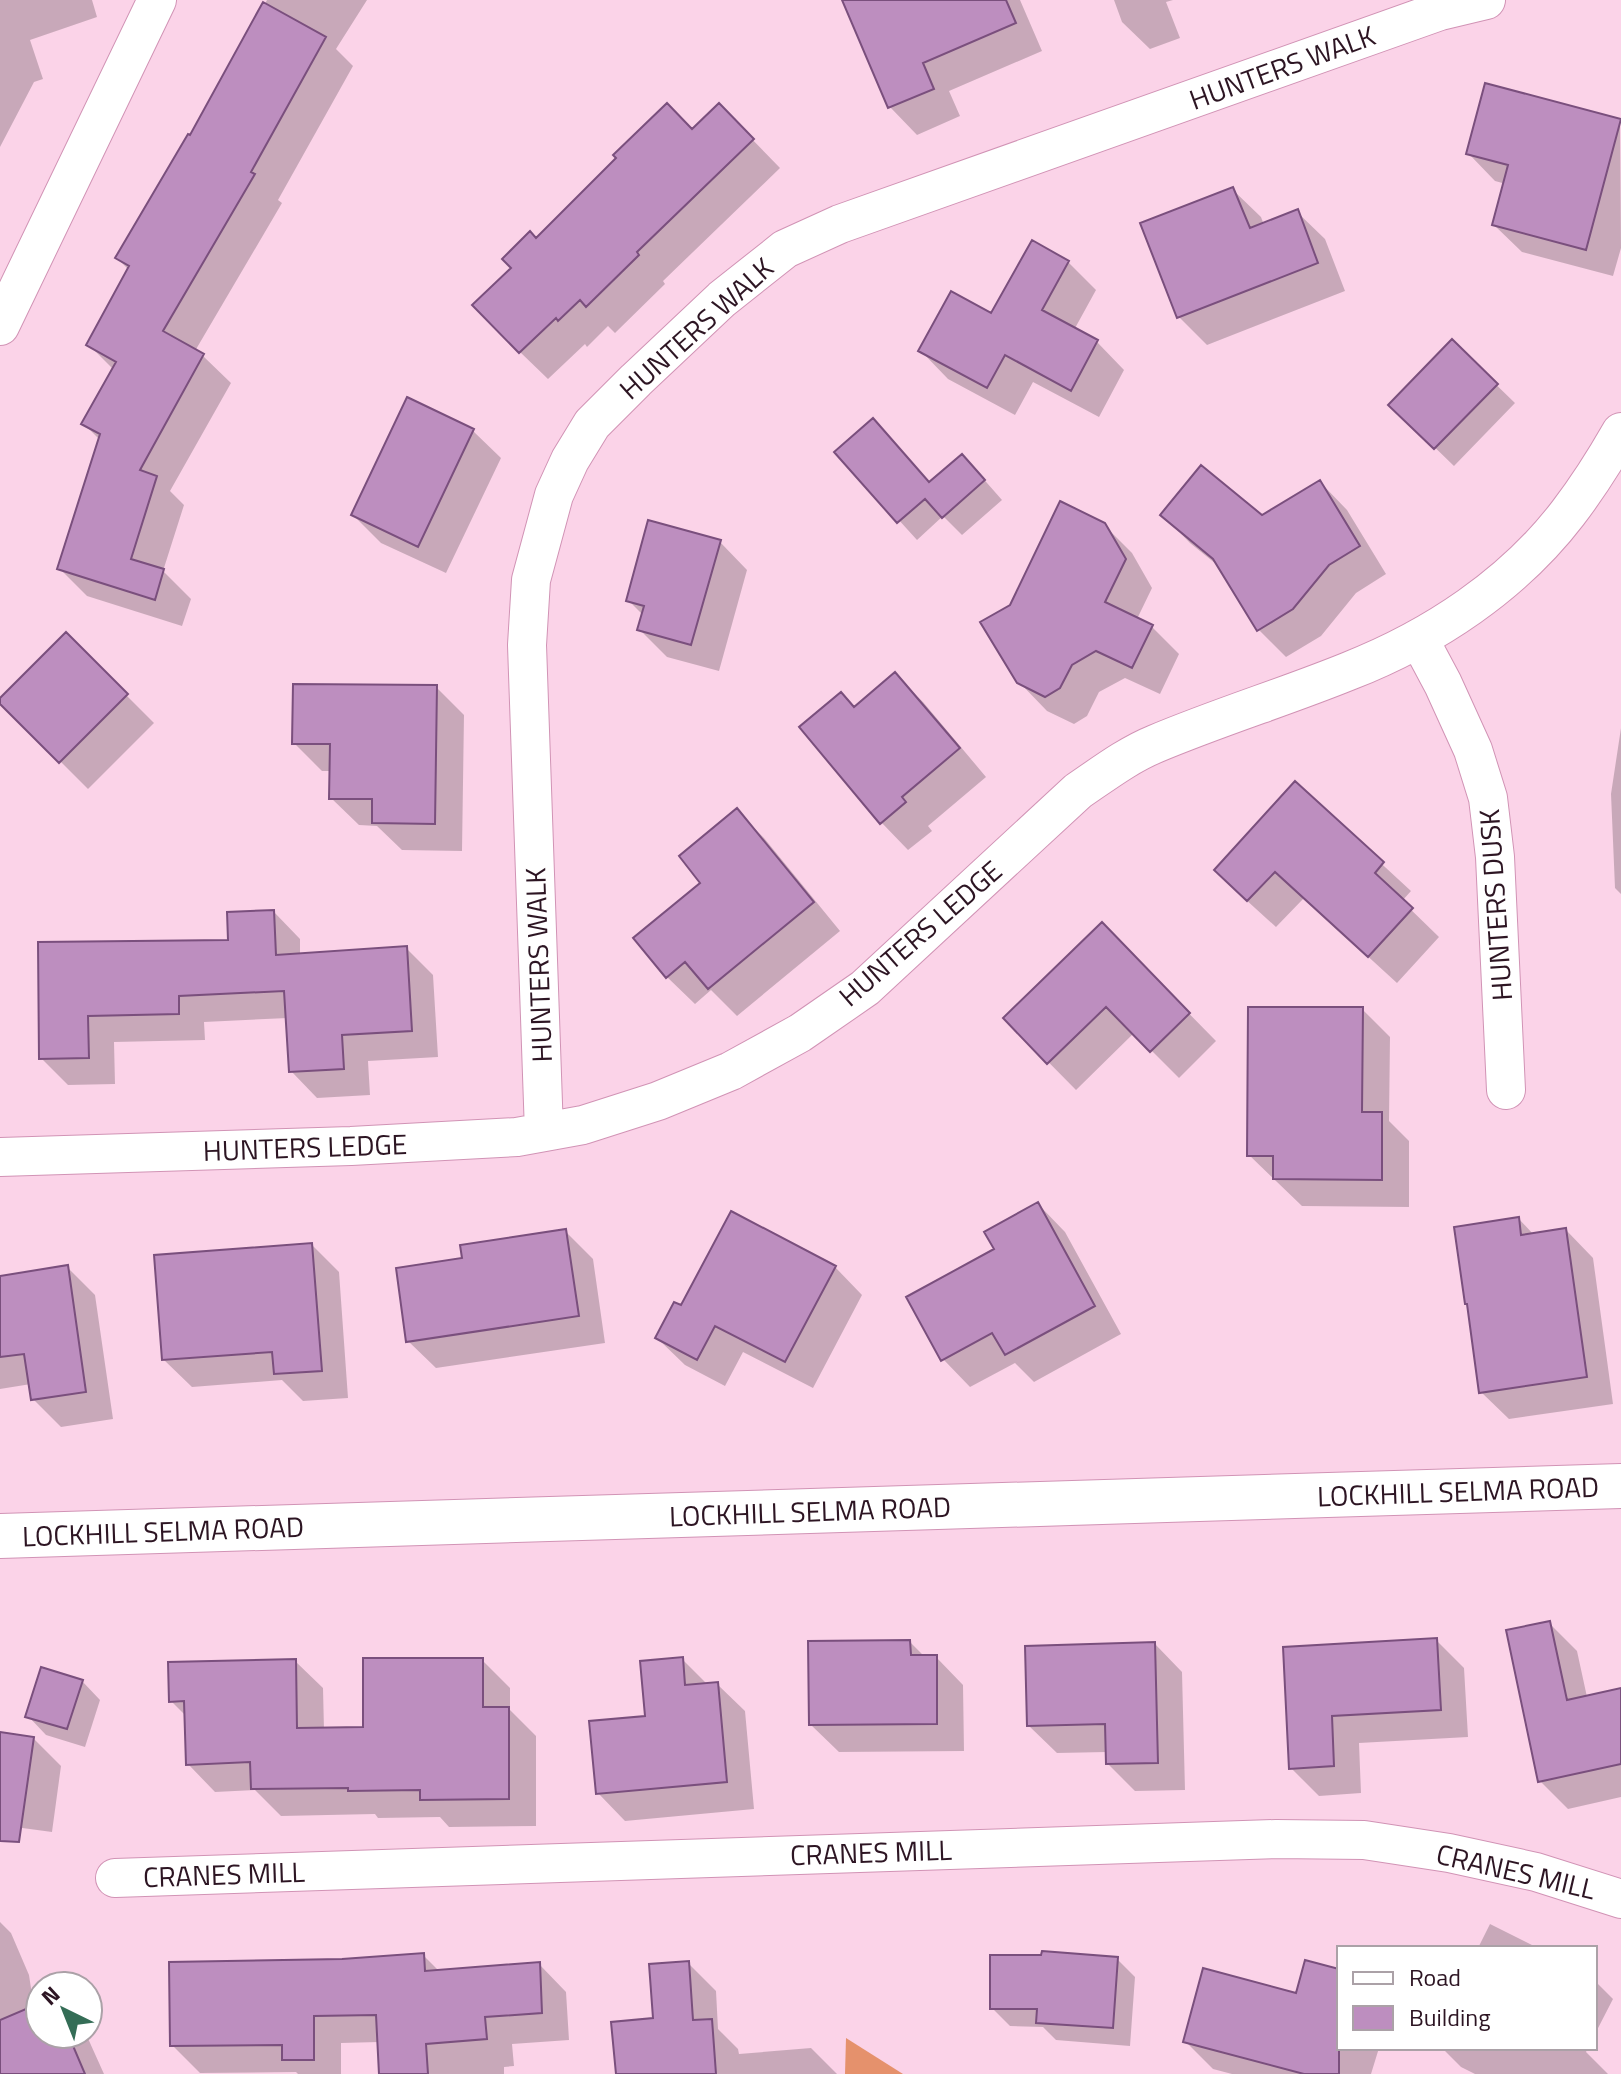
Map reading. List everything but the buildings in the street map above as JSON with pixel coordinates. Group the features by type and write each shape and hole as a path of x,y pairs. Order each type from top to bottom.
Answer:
{"main road":[{"name":"LOCKHILL SELMA ROAD","path":"0,1536 1621,1486"}],"street":[{"path":"0,326 157,0"},
{"name":"HUNTERS WALK","path":"544,1132 527,645 531,580 554,495 570,460 592,424 722,299 785,249 840,224 1440,11 1486,0"},
{"name":"HUNTERS LEDGE","path":"0,1157 351,1146 517,1137 583,1125 658,1101 731,1071 800,1033 865,988 1078,791 1114,766 1153,744 1401,649 1445,624 1489,592 1529,556 1566,515 1621,432"},
{"name":"HUNTERS DUSK","path":"1419,639 1473,750 1488,798 1495,857 1506,1090"},
{"name":"CRANES MILL","path":"115,1878 1290,1839 1364,1840 1449,1853 1536,1872 1621,1899"}],"shaded area":[{"path":"846,2038 903,2074 845,2074"}]}
